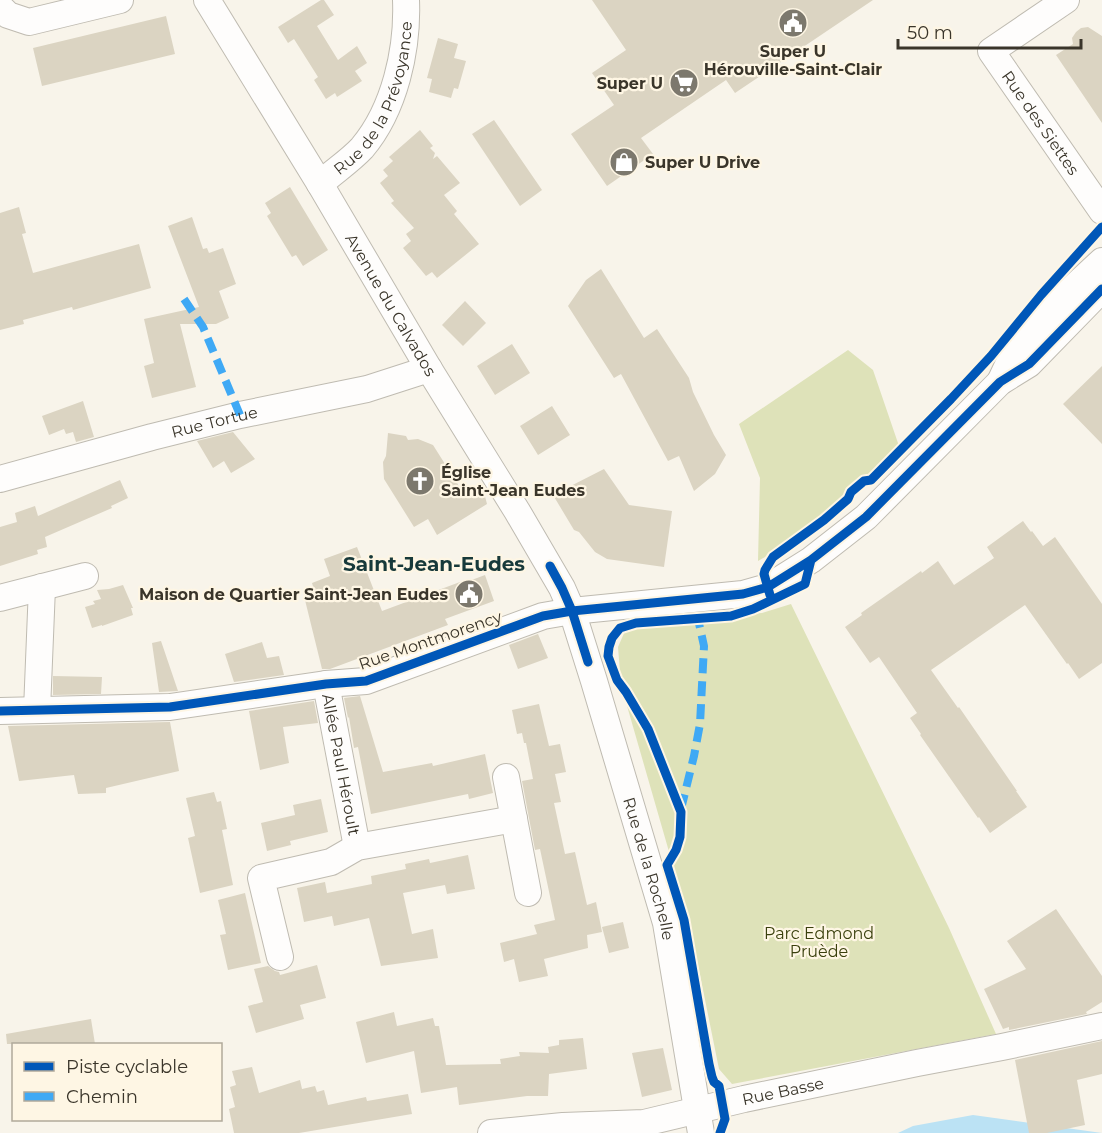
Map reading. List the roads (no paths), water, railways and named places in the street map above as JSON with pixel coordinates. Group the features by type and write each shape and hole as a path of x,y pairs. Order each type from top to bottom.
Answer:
{"street":[{"path":"0,7 8,15 29,22 120,0"},
{"name":"Avenue du Calvados","path":"207,0 550,566 572,611"},
{"name":"Rue de la Prévoyance","path":"320,184 361,148 378,125 400,70 405,47 406,0"},
{"name":"Rue des Siettes","path":"1066,0 991,51 1102,211"},
{"path":"999,382 1016,348 1045,314 1102,261"},
{"path":"999,382 1029,364 1102,288"},
{"name":"Rue Tortue","path":"0,479 240,415 367,389 429,369"},
{"name":"Rue Montmorency","path":"0,711 170,707 326,684 366,681 543,615 743,594 760,590 811,560 866,517 999,382"},
{"path":"0,598 85,576"},
{"path":"37,710 42,587"},
{"name":"Rue de la Rochelle","path":"572,611 666,923 699,1122"},
{"name":"Allée Paul Héroult","path":"326,684 357,847"},
{"path":"506,777 528,893"},
{"name":"Allée Paul Héroult","path":"280,957 261,878 331,862 357,847 514,819"},
{"name":"Rue Basse","path":"491,1133 563,1126 699,1122 744,1100 917,1062 1102,1026"}],"water":[{"path":"973,1115 1102,1133 898,1133 913,1126"}],"place":[{"name":"Super U Hérouville-Saint-Clair","path":"793,23"},
{"name":"Super U","path":"684,83"},
{"name":"Super U Drive","path":"624,162"},
{"name":"Église Saint-Jean Eudes","path":"420,481"},
{"name":"Maison de Quartier Saint-Jean Eudes","path":"469,594"}],"district":[{"name":"Saint-Jean-Eudes","path":"434,564"}],"park label":[{"name":"Parc Edmond Pruède","path":"819,942"}]}
